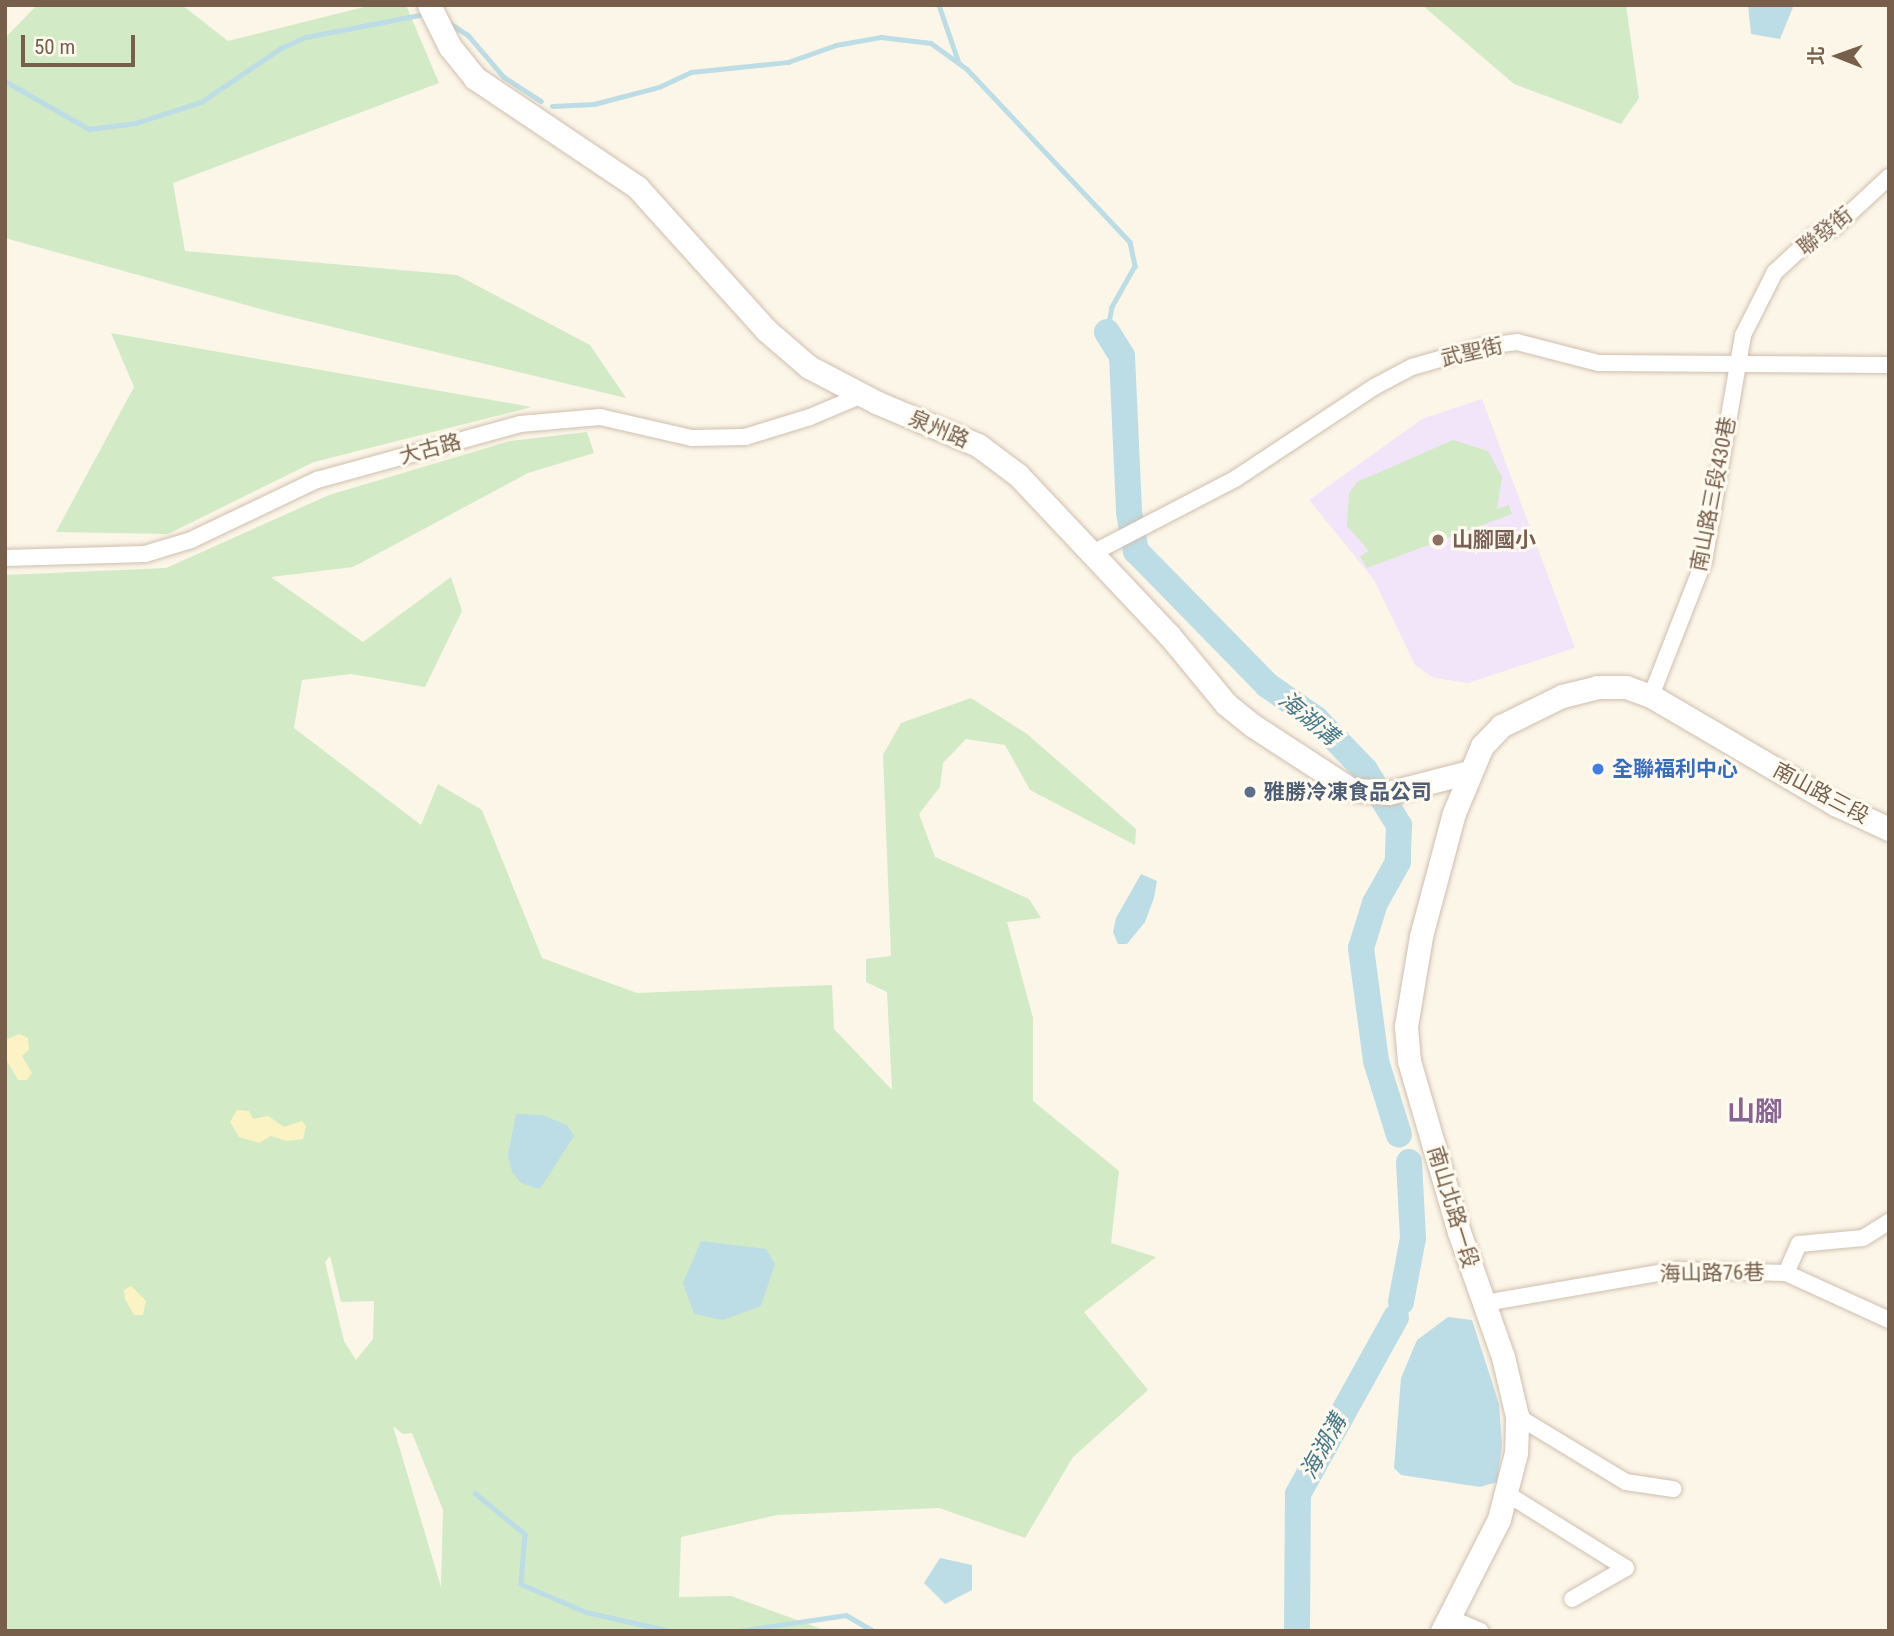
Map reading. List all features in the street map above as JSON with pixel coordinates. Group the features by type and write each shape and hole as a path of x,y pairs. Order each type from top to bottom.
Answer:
{"street":[{"name":"泉州路","path":"429,5 450,47 475,78 637,187 766,330 809,367 862,395 992,454 1018,475 1089,555 1169,635 1226,704 1350,789 1381,793 1469,772"},
{"name":"聯發街","path":"1738,368 1743,335 1775,272 1814,236 1835,227 1889,177"},
{"name":"武聖街","path":"1089,555 1235,479 1374,387 1412,367 1485,346 1517,342 1598,363 1738,368 1889,365"},
{"name":"南山路三段430巷","path":"1651,696 1704,561 1738,368"},
{"name":"大古路","path":"5,558 145,554 191,540 317,480 520,424 600,417 692,438 745,437 810,417 862,395"},
{"name":"南山路三段","path":"1469,772 1482,746 1501,726 1562,696 1616,687 1651,696 1837,806 1889,828"},
{"name":"南山北路一段","path":"1446,1624 1509,1494 1517,1416 1485,1303 1459,1232 1409,1061 1406,1026 1422,936 1469,772"},
{"path":"1786,1273 1799,1244 1863,1238 1889,1222"},
{"name":"海山路76巷","path":"1485,1303 1676,1270 1786,1273 1889,1320"},
{"path":"1517,1416 1626,1482 1674,1489"},
{"path":"1509,1494 1626,1568 1572,1599"},
{"path":"1446,1624 1480,1631"}],"shaded area":[{"name":"山腳國小","path":"1482,399 1575,648 1468,683 1434,678 1415,665 1374,580 1309,500 1422,419"}],"green space":[{"path":"37,5 182,5 228,41 372,5 406,5 439,83 173,183 185,251 457,275 590,345 626,398 275,313 5,238 5,38"},
{"path":"1422,5 1626,5 1639,98 1621,124 1514,84"},
{"path":"111,333 532,407 314,462 168,534 56,532 134,387"},
{"path":"587,432 594,453 528,473 353,567 271,577 363,642 451,577 462,611 425,687 351,674 302,680 294,728 421,825 438,784 482,810 542,958 637,993 832,985 834,1029 892,1090 887,992 866,982 866,959 891,956 883,755 901,723 971,698 1027,734 1136,829 1135,845 1030,790 1005,745 966,739 943,763 940,787 919,814 935,857 1029,899 1041,918 1007,922 1033,1018 1033,1101 1119,1171 1111,1243 1156,1257 1084,1312 1148,1390 1073,1457 1025,1538 939,1508 777,1515 681,1537 679,1597 731,1596 827,1631 5,1631 5,575 166,568 329,495 510,441","holes":["330,1256 341,1302 374,1301 373,1339 356,1360 344,1341 325,1262","393,1426 403,1434 412,1433 443,1510 441,1587"]},
{"path":"1453,440 1488,451 1502,477 1497,509 1509,505 1512,514 1367,568 1360,556 1369,551 1347,526 1349,493 1357,482"}],"sand":[{"path":"19,1034 28,1038 29,1050 22,1056 32,1073 27,1080 18,1080 5,1058 5,1040"},
{"path":"237,1110 249,1111 253,1119 268,1116 284,1127 302,1121 306,1126 303,1139 287,1141 271,1136 259,1143 239,1137 230,1122"},
{"path":"131,1286 146,1301 143,1315 134,1315 125,1299 124,1290"}],"water":[{"path":"1748,5 1794,5 1780,39 1751,34"},
{"path":"1141,874 1157,881 1154,898 1145,922 1127,944 1118,944 1113,932 1116,918"},
{"path":"516,1114 542,1115 567,1125 574,1136 540,1189 521,1183 512,1172 508,1155"},
{"path":"701,1241 766,1249 775,1264 761,1306 723,1320 694,1314 683,1283"},
{"path":"1448,1317 1472,1320 1499,1404 1502,1445 1497,1482 1480,1487 1401,1475 1394,1468 1401,1378 1417,1340"},
{"path":"940,1558 972,1565 972,1590 945,1604 924,1583"}],"waterway":[{"path":"939,5 959,63"},
{"path":"5,81 89,129 136,123 201,102 281,48 306,37 419,15"},
{"path":"448,22 468,35 504,77 541,101"},
{"path":"552,106 594,104 659,87 691,72 788,62 836,45 881,37 931,43 967,69 1130,242 1135,266 1112,307 1107,332"},
{"name":"海湖溝","path":"1107,332 1122,356 1129,512 1136,551 1267,685 1316,719 1365,770 1399,825 1398,862 1375,903 1361,948 1376,1061 1399,1135"},
{"name":"海湖溝","path":"1401,1302 1413,1238 1409,1162"},
{"name":"海湖溝","path":"1297,1631 1298,1494 1396,1317"},
{"path":"475,1493 525,1534 521,1584 586,1612 670,1631"},
{"path":"738,1631 846,1615 874,1631"}],"place":[{"name":"山腳國小","path":"1438,540"},
{"name":"全聯福利中心","path":"1598,769"},
{"name":"雅勝冷凍食品公司","path":"1250,792"}],"district":[{"name":"山腳","path":"1755,1112"}]}
